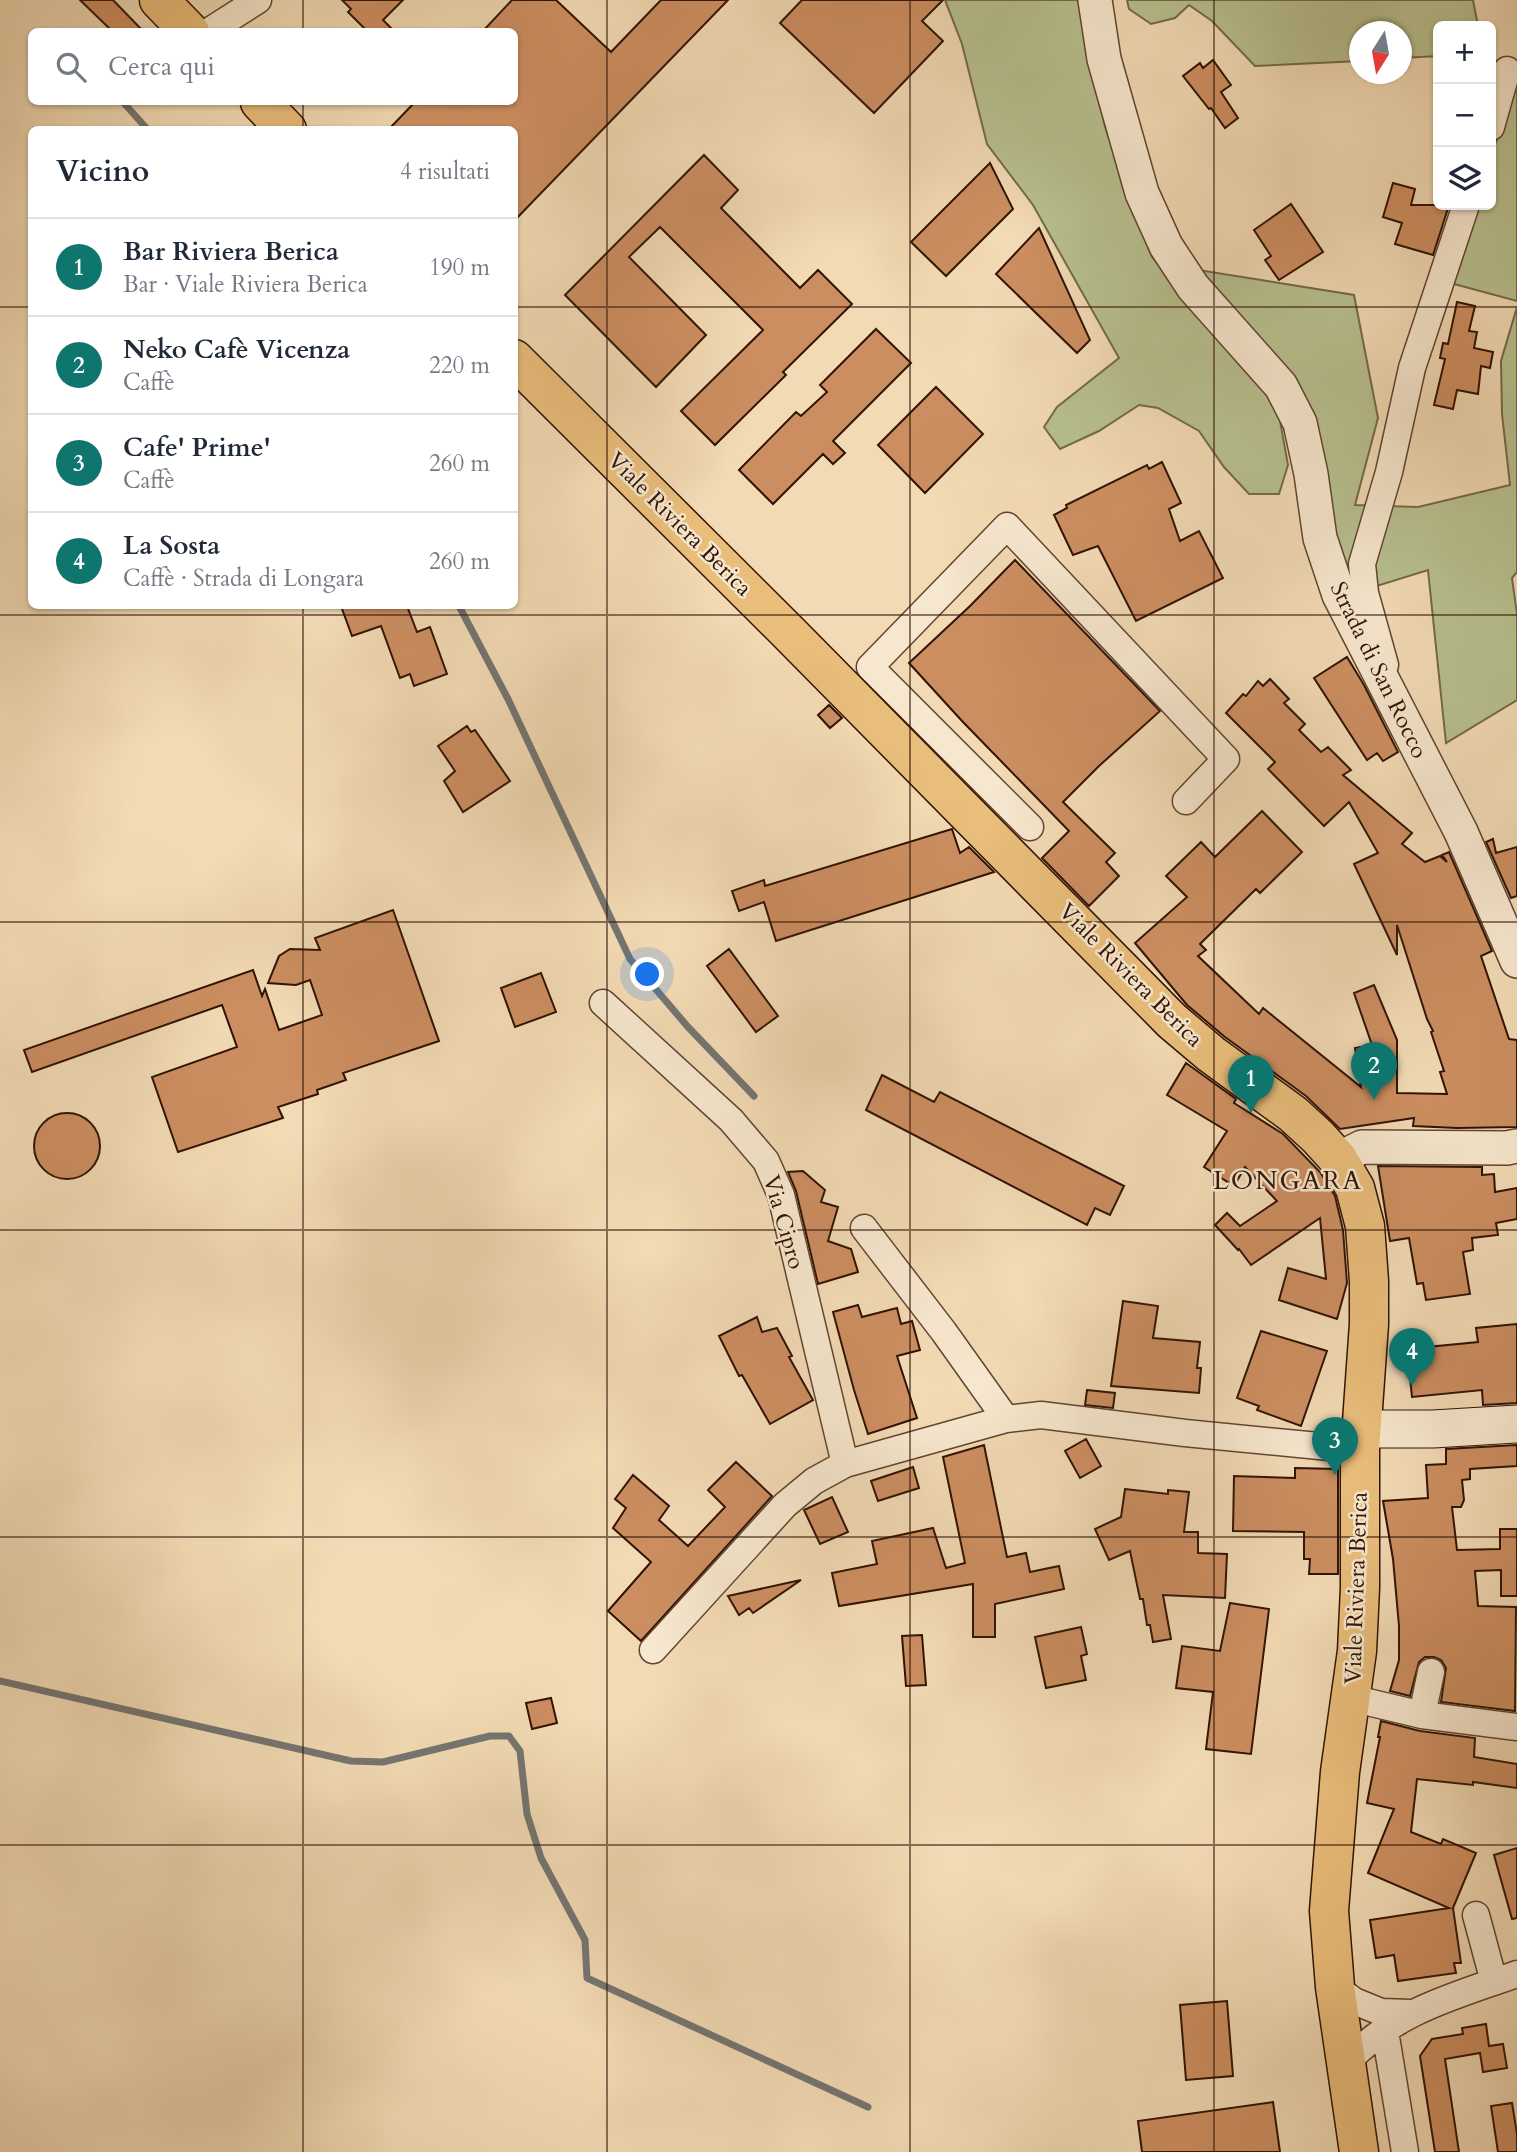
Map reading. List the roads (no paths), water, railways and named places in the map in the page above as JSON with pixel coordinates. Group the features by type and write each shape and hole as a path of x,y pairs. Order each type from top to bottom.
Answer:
{"main road":[{"path":"159,0 186,28"},
{"path":"263,105 284,126"},
{"name":"Viale Riviera Berica","path":"518,363 857,679 1172,1021 1211,1054 1293,1114 1338,1159 1355,1188 1366,1240 1369,1281 1369,1324 1361,1440 1360,1588 1357,1651 1340,1772 1329,1911 1335,1987 1359,2152"},
{"path":"1361,1440 1433,1429 1517,1424"}],"street":[{"path":"214,28 258,0"},
{"name":"Strada di San Rocco","path":"1096,0 1104,59 1142,192 1166,246 1186,276 1281,386 1300,423 1320,538 1339,595 1461,832 1517,961"},
{"path":"1496,110 1507,71"},
{"path":"1395,704 1365,593 1362,564 1389,472 1412,368 1464,210"},
{"path":"857,679 1007,526 1226,760 1186,800"},
{"name":"Viale Riviera Berica","path":"857,679 1030,827"},
{"name":"Via Cipro","path":"603,1003 730,1120 766,1161 780,1195 845,1464"},
{"path":"1338,1159 1362,1147 1517,1146"},
{"path":"864,1228 944,1332 1006,1419"},
{"path":"653,1650 785,1505 814,1481 845,1464 1006,1419 1049,1415 1185,1433 1361,1440"},
{"path":"1422,1715 1432,1672"},
{"name":"Viale Riviera Berica","path":"1351,1698 1422,1715 1517,1727"},
{"path":"1346,2064 1359,2049 1411,2013 1511,1979 1476,1915"},
{"path":"1335,1987 1354,2001 1381,2012 1411,2013"},
{"path":"1385,2031 1405,2152"}],"waterway":[{"path":"126,105 144,126"},
{"path":"461,609 508,699 630,959 688,1027 754,1096"},
{"path":"0,1681 351,1761 383,1762 490,1736 509,1736 520,1751 527,1814 541,1858 585,1940 587,1978 868,2107"}],"place":[{"name":"Neko Cafè Vicenza","path":"1374,1100"},
{"name":"Bar Riviera Berica","path":"1251,1113"},
{"name":"La Sosta","path":"1412,1386"},
{"name":"Cafe' Prime'","path":"1335,1475"}],"district":[{"name":"LONGARA","path":"1288,1180"}]}
